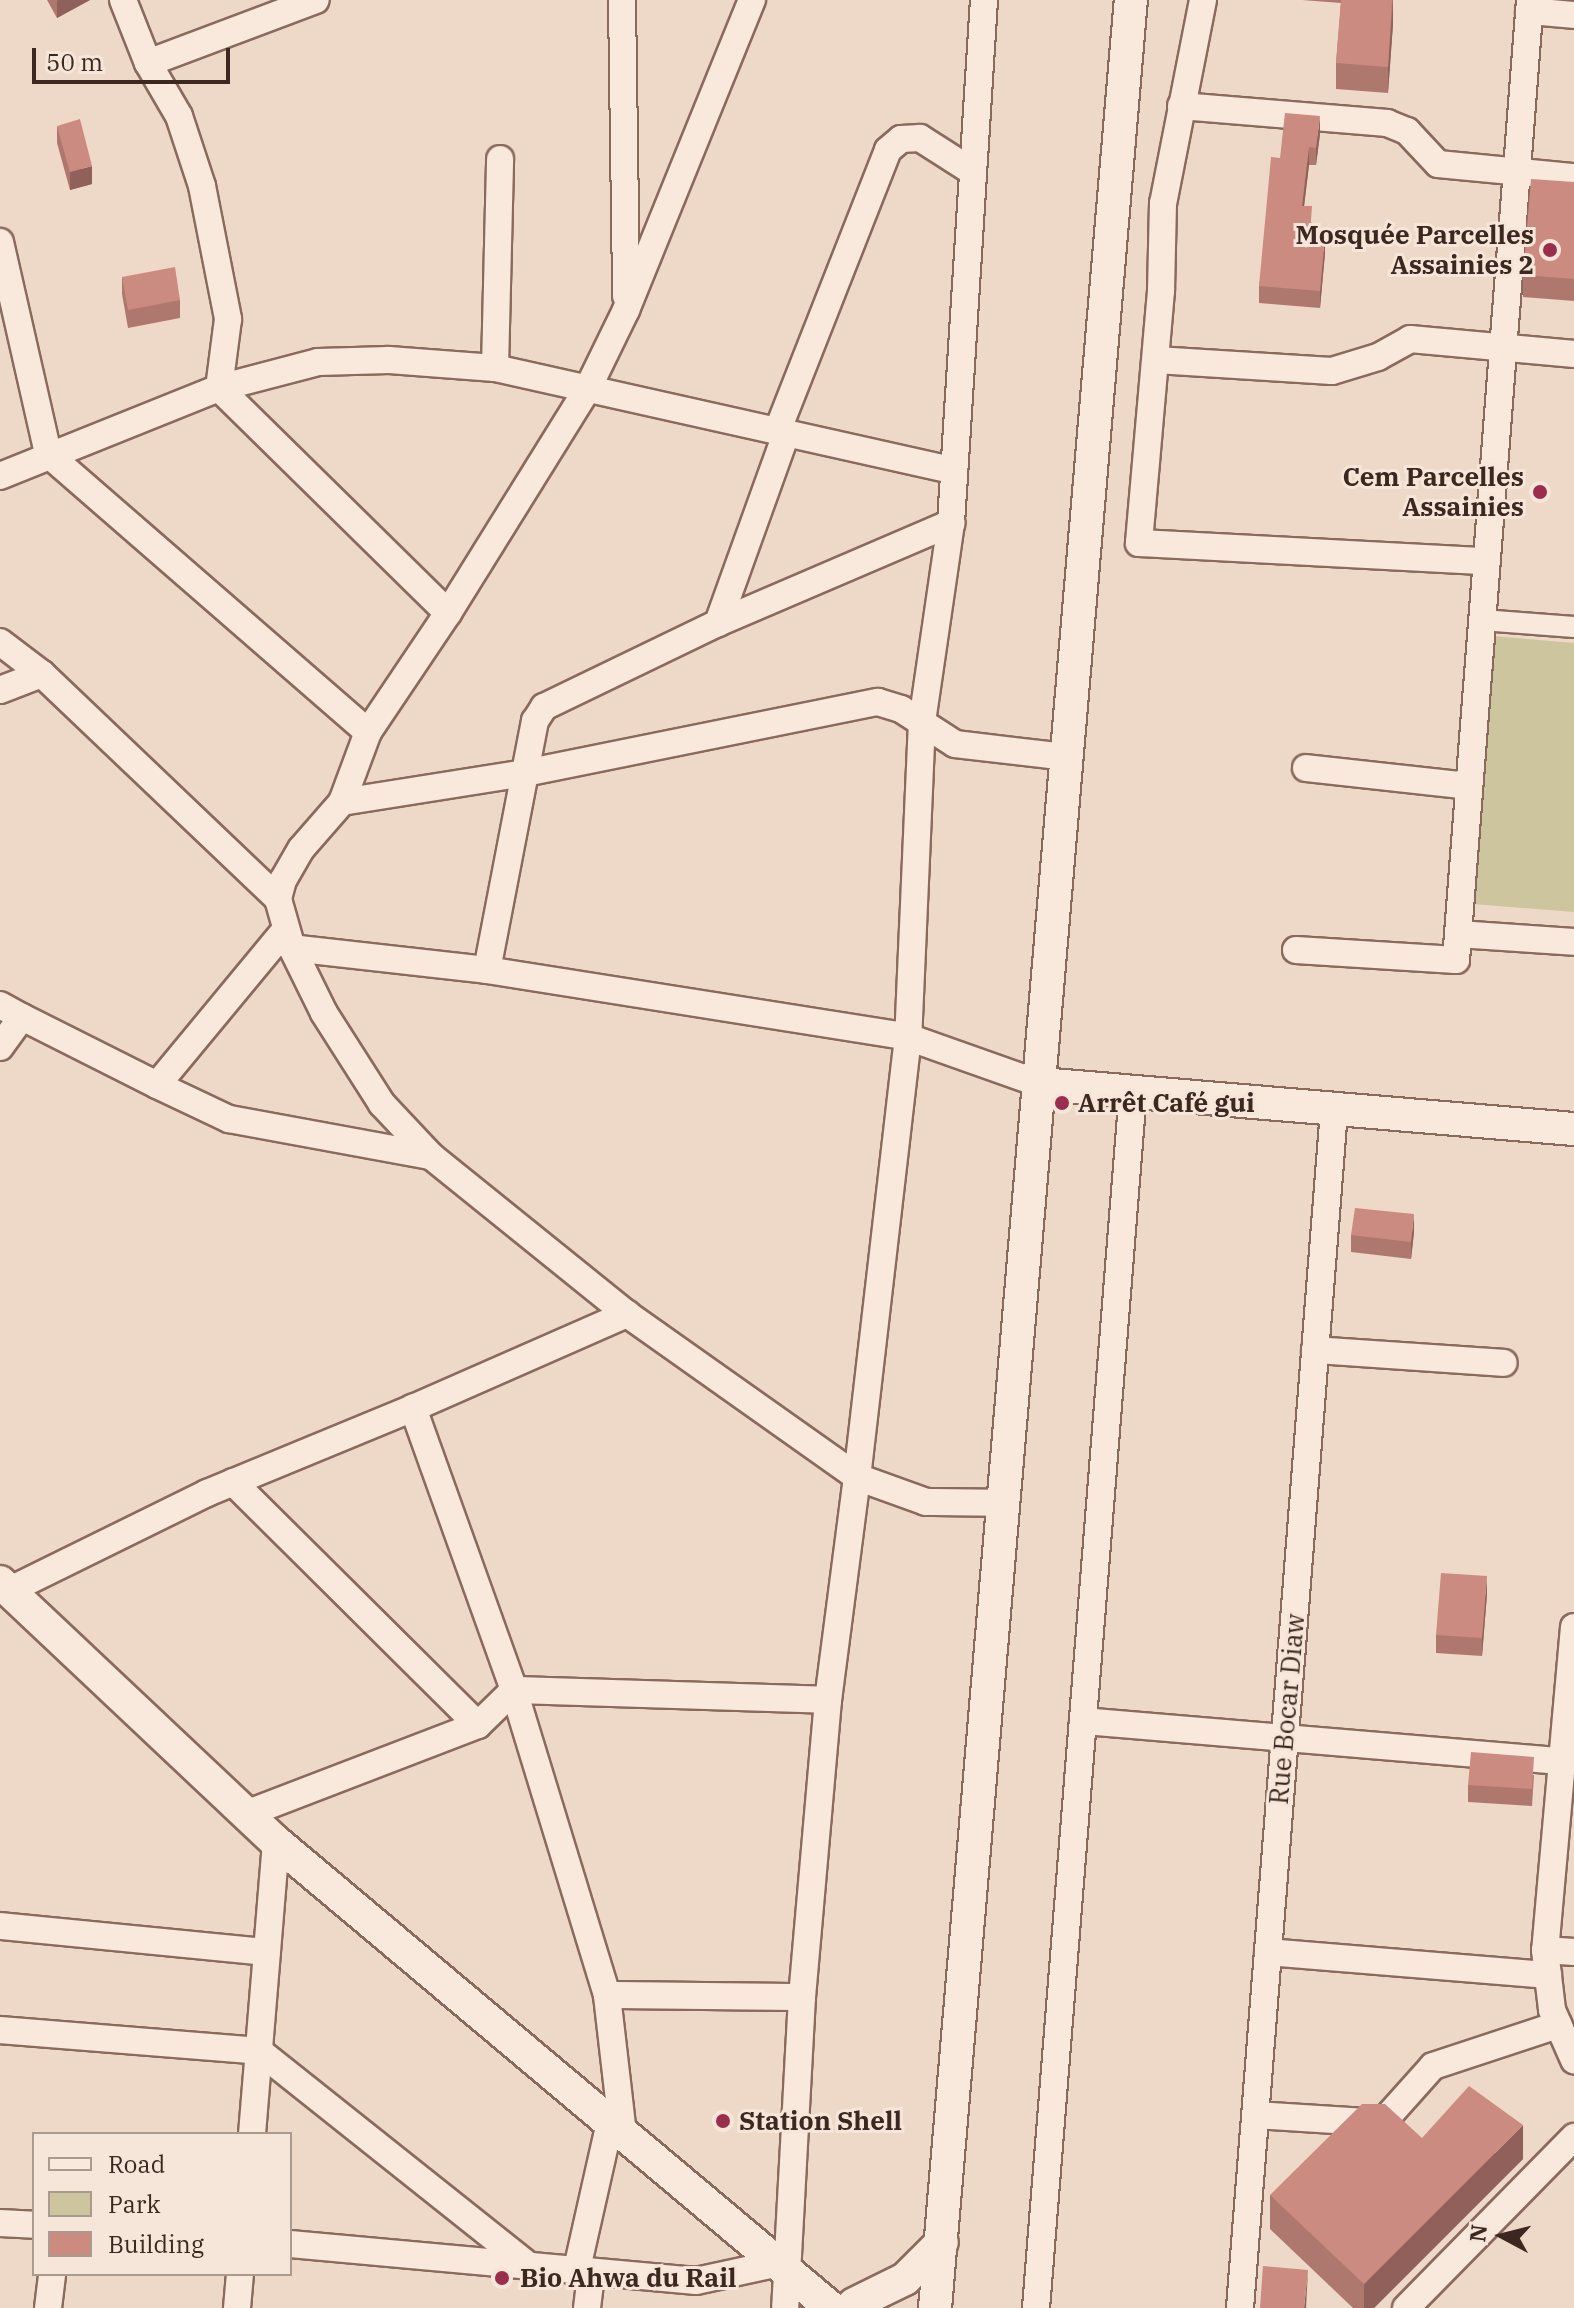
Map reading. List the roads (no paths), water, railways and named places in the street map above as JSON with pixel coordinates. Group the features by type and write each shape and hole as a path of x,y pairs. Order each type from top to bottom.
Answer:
{"street":[{"path":"123,0 148,63 179,116 202,186 228,319 219,388"},
{"path":"148,63 316,0"},
{"path":"622,0 626,310"},
{"path":"278,899 301,849 342,802 368,732 448,613 588,388 626,310 752,0"},
{"path":"785,2308 784,2267 802,1997 828,1700 908,1037 922,721 951,523 970,170 984,0"},
{"path":"935,2308 1131,0"},
{"path":"1203,0 1163,203 1156,360 1139,543 1487,561"},
{"path":"1296,950 1456,960 1530,6 1574,15"},
{"path":"1181,106 1387,123 1407,131 1438,164 1574,177"},
{"path":"718,623 781,433 888,150 901,139 920,138 970,170"},
{"path":"495,368 500,159"},
{"path":"0,242 48,454 368,732"},
{"path":"1156,360 1332,371 1378,357 1410,339 1574,354"},
{"path":"0,476 48,454 219,388 318,362 419,360 495,368 954,471"},
{"path":"219,388 448,613"},
{"path":"487,970 535,721 544,707 718,623 951,523"},
{"path":"1482,620 1574,627"},
{"path":"0,642 42,674 278,899 289,939 324,1013 382,1104 431,1156 627,1314 857,1477 926,1502 1003,1503"},
{"path":"0,690 42,674"},
{"path":"342,802 525,773 878,702 922,721 939,736 974,750 1065,757"},
{"path":"1306,768 1469,786"},
{"path":"1458,934 1574,942"},
{"path":"289,939 908,1037 1041,1084 1574,1129"},
{"path":"157,1085 289,939"},
{"path":"0,1047 11,1011 229,1119 431,1156"},
{"path":"1036,2308 1133,1092"},
{"name":"Rue Bocar Diaw","path":"1240,2308 1334,1110"},
{"path":"627,1314 413,1408 233,1482 5,1586 276,1842 784,2267 841,2303 905,2279 942,2242"},
{"path":"1315,1350 1504,1363"},
{"path":"413,1408 514,1690 607,1995 616,2128 584,2274 587,2308"},
{"path":"233,1482 478,1725"},
{"path":"1574,1627 1546,1963 1555,2017 1574,2060"},
{"path":"246,1814 478,1725 514,1690 828,1700"},
{"path":"1083,1721 1562,1761"},
{"path":"252,2132 276,1842"},
{"path":"0,1926 267,1952"},
{"path":"1268,1952 1546,1963 1574,1952"},
{"path":"607,1995 802,1997"},
{"path":"1255,2115 1382,2123 1433,2066 1555,2017"},
{"path":"0,2030 259,2051 532,2268"},
{"path":"1406,2308 1574,2137"},
{"path":"0,2223 32,2225"},
{"path":"292,2244 584,2274 712,2282 784,2267"},
{"path":"48,2308 52,2276"},
{"path":"237,2308 240,2276"}],"place":[{"name":"Mosquée Parcelles Assainies 2","path":"1550,250"},
{"name":"Cem Parcelles Assainies","path":"1540,492"},
{"name":"Arrêt Café gui","path":"1062,1103"},
{"name":"Station Shell","path":"723,2121"},
{"name":"Bio Ahwa du Rail","path":"502,2278"}]}
